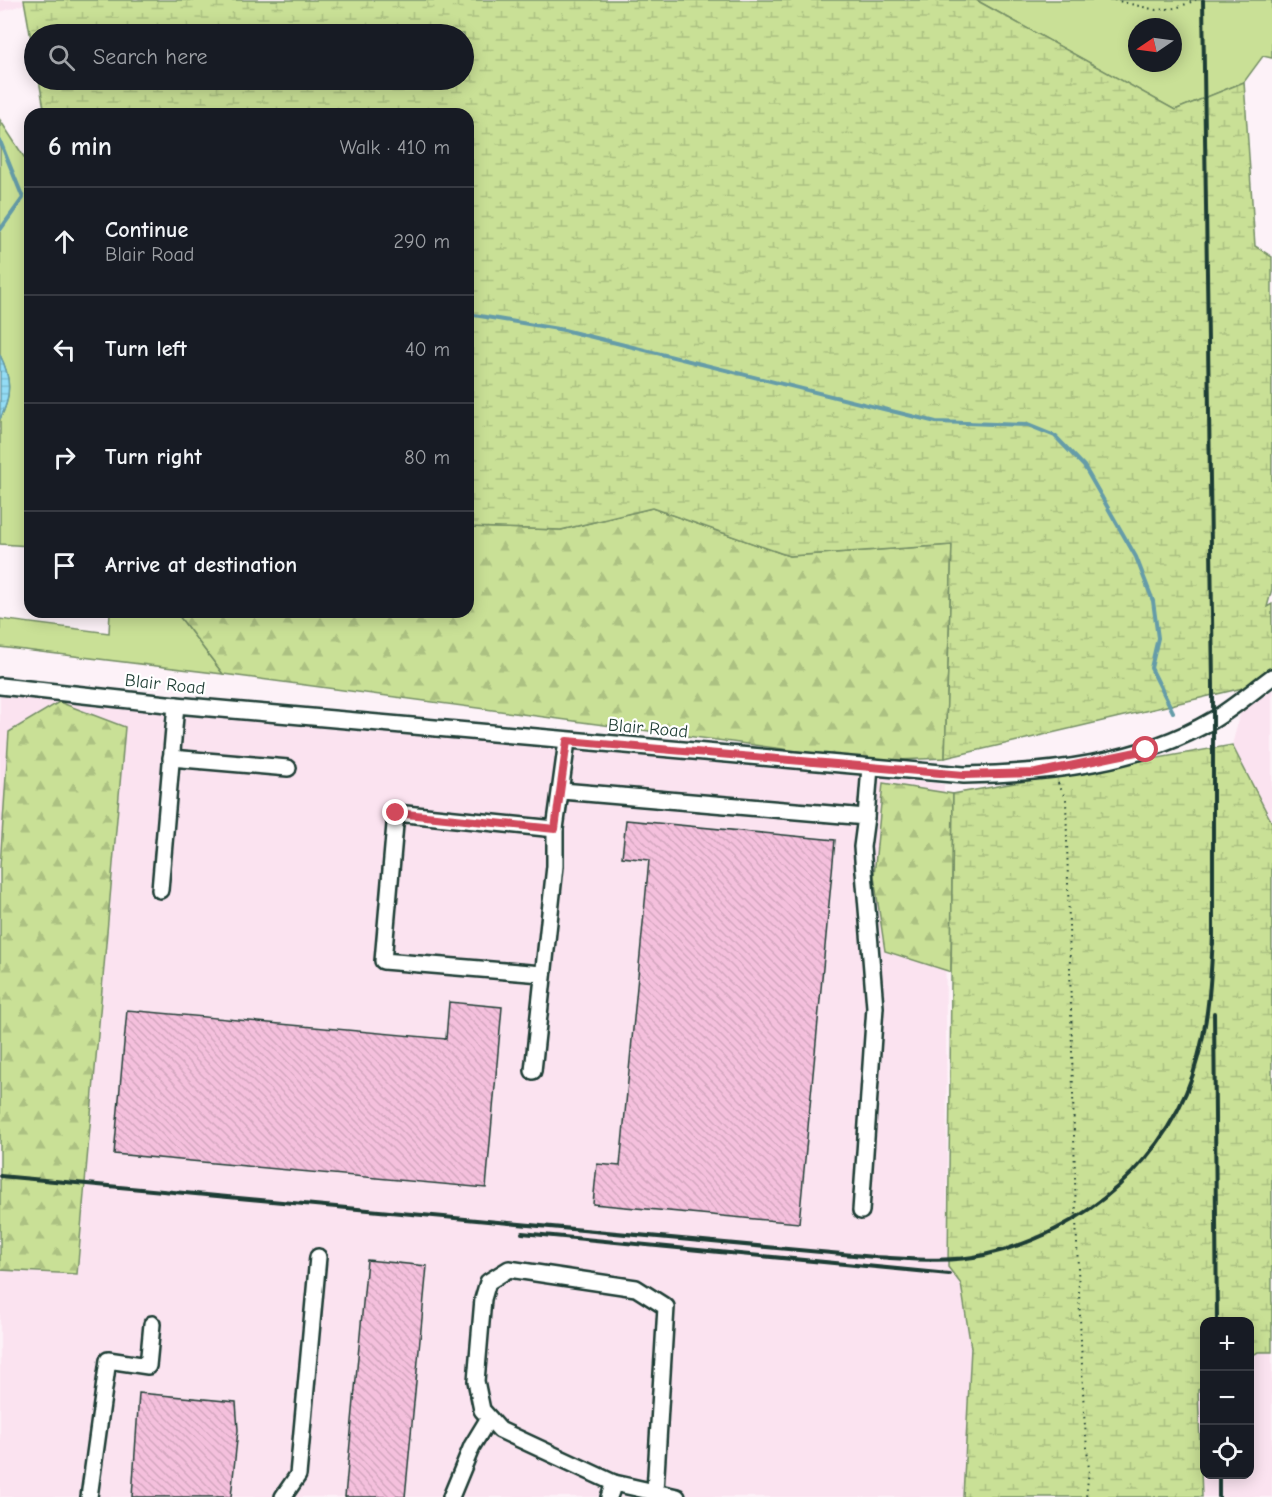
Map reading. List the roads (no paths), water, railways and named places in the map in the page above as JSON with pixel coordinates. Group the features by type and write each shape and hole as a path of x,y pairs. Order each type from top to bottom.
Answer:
{"street":[{"name":"Blair Road","path":"0,686 176,705 964,775 1049,771 1106,760 1177,737 1213,720 1272,677"},
{"path":"160,890 176,705"},
{"path":"533,1071 555,866 555,829 562,791 567,741"},
{"path":"171,758 288,768"},
{"path":"861,1211 875,1006 862,847 870,767"},
{"path":"562,791 866,817"},
{"path":"542,974 383,961 396,813 555,829"},
{"path":"283,1497 298,1475 318,1257"},
{"path":"655,1491 666,1307 636,1288 509,1269 488,1282 483,1299 476,1381 482,1410 489,1418 500,1430 611,1490 655,1491 677,1497"},
{"path":"89,1497 108,1360 148,1366 152,1324"},
{"path":"451,1497 472,1446 489,1418"}],"water":[{"path":"0,355 9,387 7,402 0,419"}],"waterway":[{"path":"0,141 23,198 0,230"},
{"path":"474,315 564,330 936,422 1028,425 1055,436 1084,466 1136,557 1153,601 1158,638 1151,668 1173,712"}],"railway":[{"path":"1203,0 1213,684 1213,944"},
{"path":"0,1176 875,1257 944,1260 984,1255 1021,1245 1056,1229 1089,1209 1119,1186 1145,1158 1168,1127 1186,1093 1202,1042 1209,996 1213,935"},
{"path":"1214,1013 1217,1317"},
{"path":"522,1233 949,1274"},
{"path":"1219,1479 1219,1497"}]}
